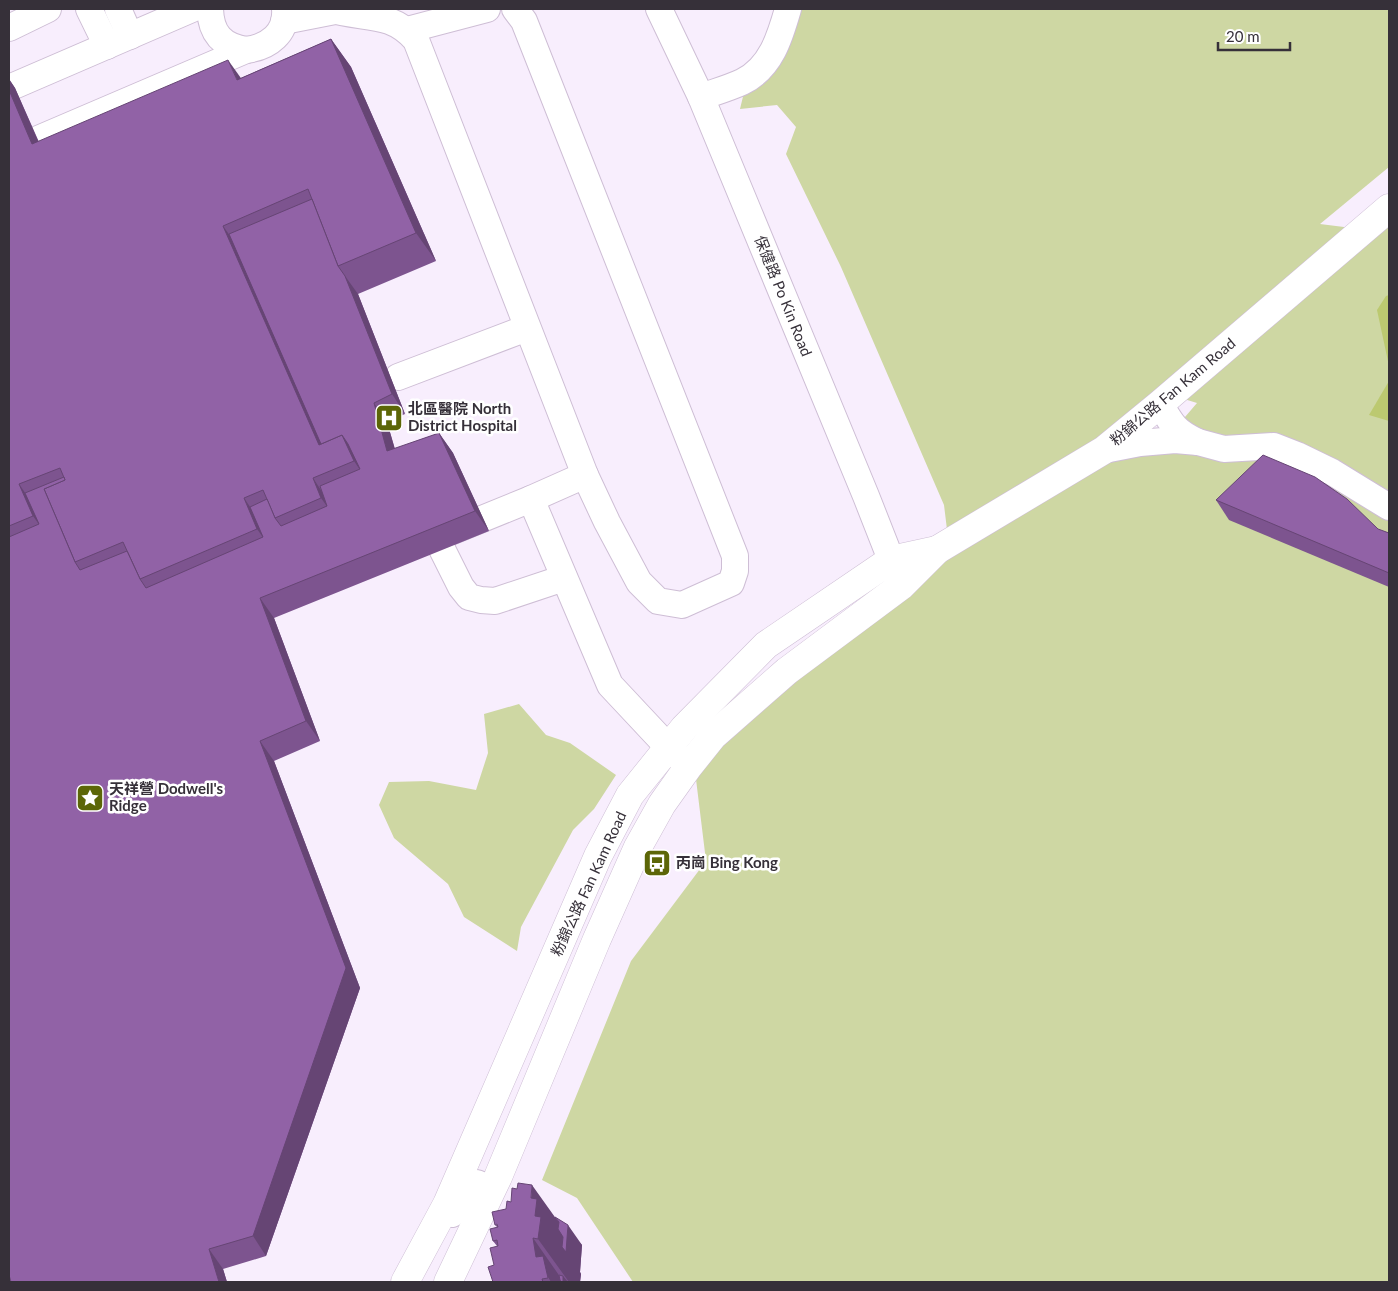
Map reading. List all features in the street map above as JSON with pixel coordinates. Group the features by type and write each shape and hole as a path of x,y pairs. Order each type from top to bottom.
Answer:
{"main road":[{"name":"粉錦公路 Fan Kam Road","path":"448,1282 492,1190 597,939 638,848 662,804 713,736 787,671 901,586 937,550 1104,450 1389,208"},
{"name":"粉錦公路 Fan Kam Road","path":"410,1274 448,1204 598,856 630,795 684,728 766,645 891,560 937,550"}],"street":[{"path":"9,28 48,9"},
{"path":"89,9 107,46"},
{"path":"118,9 130,36"},
{"path":"9,88 192,9"},
{"path":"210,9 210,21 219,37 234,48 246,50"},
{"path":"407,30 487,9"},
{"path":"38,139 246,50 259,48 271,43 279,33 284,15 332,10 394,22 407,30 416,40 585,475 607,522 639,582 658,601 682,605 731,582 735,556 524,21 515,9"},
{"name":"保健路 Po Kin Road","path":"659,9 702,97 901,586"},
{"path":"702,97 743,82 761,68 773,53 788,9"},
{"path":"398,377 527,328"},
{"path":"1160,404 1170,422 1182,434 1198,442 1224,449 1248,446 1274,446 1332,472 1389,508 1387,518 1389,526"},
{"path":"1104,450 1140,443 1166,441 1198,442"},
{"path":"410,547 531,499 585,475"},
{"path":"531,499 610,685 669,748 689,766"},
{"path":"436,537 461,587 469,597 495,601 564,578"},
{"path":"410,1274 430,1254 449,1221 465,1187 472,1183 477,1183 492,1190"}],"shaded area":[{"path":"783,9 1389,9 1389,167 1320,224 1360,229 1389,199 1389,1282 633,1282 577,1198 542,1180 631,961 706,861 695,771 791,674 950,554 944,505 841,267 786,154 796,127 777,105 740,109 748,76","holes":["1171,395 1197,403 1173,431 1104,440"]},
{"path":"1389,295 1389,366 1377,310 1386,296"},
{"path":"1389,381 1389,421 1369,415"},
{"path":"519,704 546,735 570,743 616,775 594,809 573,830 521,927 517,951 464,917 448,884 394,838 379,805 389,782 429,781 476,790 488,753 484,714"}],"building":[{"path":"331,39 416,233 338,266 308,189 223,226 319,445 342,435 354,461 313,478 321,498 275,518 263,490 244,498 257,529 140,579 123,542 75,562 44,489 65,480 60,468 19,484 33,516 9,526 9,90 32,144 228,60 237,80"},
{"path":"312,199 392,394 374,403 387,451 439,433 475,511 260,598 306,721 260,741 346,968 253,1236 209,1249 219,1282 11,1282 9,1275 9,537 39,524 25,493 64,477 65,480 44,489 80,570 127,551 146,588 263,537 250,507 267,499 275,518 281,526 327,506 320,486 360,469 342,435 321,444 229,234"},
{"path":"1263,455 1315,477 1347,499 1378,529 1389,533 1389,573 1216,500"},
{"path":"518,1183 532,1185 531,1198 537,1199 535,1216 541,1217 538,1239 533,1238 536,1257 543,1256 548,1278 542,1279 543,1282 493,1282 488,1267 494,1265 490,1248 498,1246 497,1240 493,1241 490,1229 498,1227 497,1224 495,1225 492,1212 506,1209 507,1201 511,1202 512,1188 517,1189"},
{"path":"555,1217 568,1225 566,1252 562,1247 563,1237 558,1229 559,1222"},
{"path":"559,1275 563,1276 563,1282 561,1282"}],"place":[{"name":"北區醫院 North District Hospital","path":"389,418"},
{"name":"天祥營 Dodwell's Ridge","path":"90,798"},
{"name":"丙崗 Bing Kong","path":"657,863"}]}
